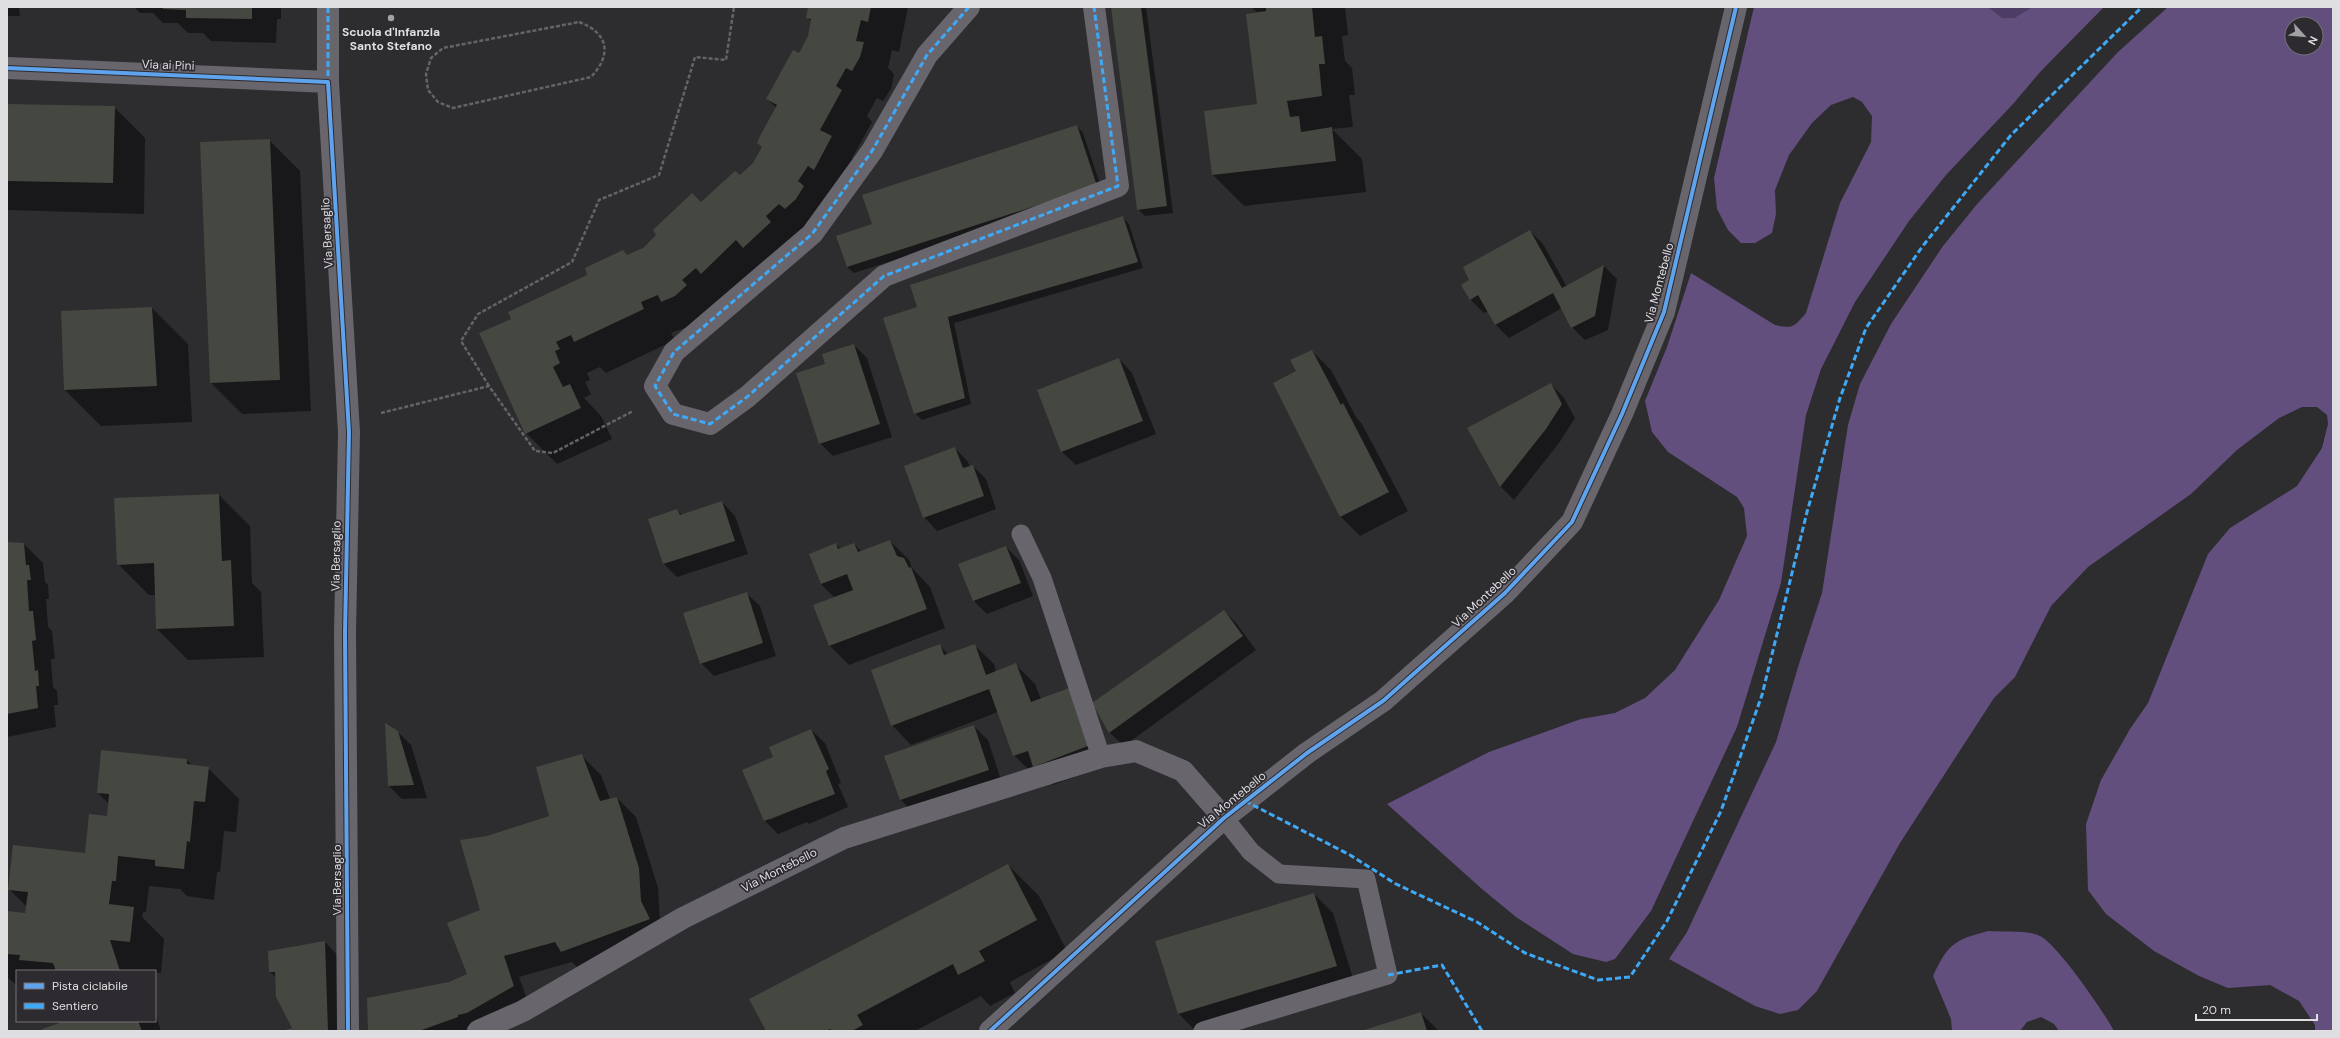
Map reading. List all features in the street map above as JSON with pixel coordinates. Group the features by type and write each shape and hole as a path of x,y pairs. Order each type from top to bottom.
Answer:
{"street":[{"name":"Via Bersaglio","path":"328,7 328,82 348,422 344,633 348,1031"},
{"path":"969,7 927,55 872,151 812,234 674,352 655,386 673,414 710,424 748,396 884,276 1118,186 1094,7"},
{"name":"Via Montebello","path":"990,1031 1224,818 1307,753 1383,701 1506,593 1572,522 1622,414 1664,312 1736,7"},
{"name":"Via ai Pini","path":"7,68 328,82"},
{"name":"Via Montebello","path":"478,1031 523,1011 683,918 844,838 1101,757 1136,751 1183,771 1224,818"}],"lane":[{"path":"1021,534 1042,578 1101,757"},
{"name":"Via Montebello","path":"1203,1031 1388,975 1366,879 1279,874 1252,852 1224,818"}],"path":[{"path":"662,396 553,453 535,451 489,386 461,341 478,314 572,262 599,200 659,175 695,57 726,60 734,7"},
{"path":"579,22 593,27 602,39 605,53 601,67 591,78 453,108 438,102 428,90 426,74 430,58 442,48 579,22"},
{"path":"348,422 489,386"}],"shaded area":[{"path":"1754,7 1988,7 2002,18 2014,18 2032,7 2104,7 2041,71 2013,104 1946,175 1909,221 1855,302 1821,369 1806,415 1781,583 1737,727 1651,911 1615,959 1606,962 1573,954 1516,917 1482,889 1387,804 1489,752 1581,719 1615,713 1645,698 1675,670 1719,600 1747,536 1744,508 1737,497 1668,452 1652,432 1645,401 1667,347 1691,273 1775,325 1790,327 1802,318 1806,313 1840,203 1871,142 1872,116 1862,102 1853,97 1831,105 1812,123 1789,155 1775,190 1776,214 1772,233 1755,243 1741,243 1728,230 1717,209 1714,178"},
{"path":"1988,7 2032,7 2014,18 2001,18"},
{"path":"2168,7 2333,7 2333,1031 2315,1031 2315,1025 2299,1001 2270,985 2228,988 2199,976 2154,951 2106,914 2088,890 2086,824 2101,780 2130,729 2148,703 2208,554 2230,528 2297,486 2322,448 2328,424 2327,415 2317,407 2302,407 2279,418 2237,450 2191,494 2088,567 2051,606 2015,677 1994,698 1900,843 1817,991 1798,1010 1780,1014 1755,1006 1669,959 1687,932 1776,742 1822,593 1848,425 1860,384 1891,324 1943,246 1978,203 2118,52"},
{"path":"1988,931 2035,934 2048,942 2069,965 2101,1009 2114,1031 2059,1031 2054,1024 2041,1017 2027,1022 2020,1031 1952,1031 1951,1019 1933,976 1943,957 1953,945 1967,937"}],"building":[{"path":"163,7 252,7 252,19 186,18 186,10 163,9"},
{"path":"808,7 871,7 868,22 861,20 856,41 864,42 860,57 852,71 846,68 836,86 842,90 820,130 832,136 814,170 808,166 798,181 804,186 796,199 785,209 779,204 766,216 771,222 743,248 736,240 701,274 696,268 682,280 687,285 675,296 661,302 658,295 641,302 644,309 574,342 571,335 556,342 560,349 555,351 560,363 553,367 563,387 570,384 581,408 525,434 479,333 511,319 508,312 587,275 585,268 623,250 627,255 643,248 656,235 653,230 692,193 701,202 735,171 740,175 753,163 762,147 757,143 777,105 766,99 793,50 799,53 808,36 811,19 806,18"},
{"path":"1111,7 1141,7 1167,206 1137,210"},
{"path":"1266,7 1312,7 1315,37 1322,36 1325,64 1319,64 1322,96 1287,101 1290,117 1299,116 1301,132 1332,127 1336,161 1212,175 1204,111 1257,104 1246,14 1266,11"},
{"path":"7,104 115,106 113,183 7,181"},
{"path":"1077,125 1097,186 847,267 836,236 872,224 862,195"},
{"path":"270,139 280,380 210,383 200,142"},
{"path":"1123,216 1138,262 948,317 965,398 914,414 883,318 917,307 910,285"},
{"path":"1530,230 1562,288 1604,265 1595,316 1571,328 1553,293 1495,325 1478,295 1470,300 1461,285 1469,280 1463,267"},
{"path":"152,307 157,386 64,390 61,311"},
{"path":"854,344 880,424 819,444 796,373 825,364 822,354"},
{"path":"1312,350 1341,405 1343,403 1389,492 1340,517 1273,383 1296,371 1290,360"},
{"path":"1119,358 1143,421 1061,452 1037,390"},
{"path":"1551,383 1562,404 1546,429 1500,487 1467,428"},
{"path":"955,447 963,468 973,465 984,496 923,518 904,466"},
{"path":"219,494 222,561 231,560 234,626 156,629 154,563 117,565 114,498"},
{"path":"722,501 735,541 663,564 648,519 677,509 680,515"},
{"path":"890,540 897,556 904,558 909,568 911,567 927,609 829,646 813,605 853,590 847,574 821,584 809,554 836,543 838,549 854,543 858,552"},
{"path":"7,542 24,543 26,565 29,565 31,580 27,580 29,611 33,611 36,640 32,641 35,671 38,670 39,686 36,686 38,708 7,714"},
{"path":"1006,546 1021,583 973,601 958,564"},
{"path":"747,592 763,643 700,664 683,613"},
{"path":"1224,610 1243,636 1109,733 1092,703"},
{"path":"940,644 944,655 975,644 986,675 1016,663 1031,702 1072,687 1093,744 1033,767 1028,751 1013,756 989,689 891,726 871,670"},
{"path":"385,723 398,731 414,785 388,786"},
{"path":"974,725 989,770 900,800 884,756"},
{"path":"811,729 829,769 826,771 835,794 764,821 742,770 773,757 769,747"},
{"path":"101,750 187,759 187,764 209,767 205,802 194,801 190,842 187,841 184,869 155,866 155,860 118,856 116,881 112,881 109,904 134,907 130,942 110,940 120,970 56,970 53,963 19,960 20,955 7,954 7,911 25,913 28,892 8,890 13,845 85,853 89,814 107,816 109,794 97,793"},
{"path":"582,754 600,801 617,797 639,868 641,901 650,919 561,952 555,942 504,956 514,986 467,1013 458,1015 458,1017 419,1031 368,1031 367,998 449,982 467,974 447,923 480,910 460,840 487,836 549,816 536,767"},
{"path":"1008,864 1037,920 979,951 985,961 958,975 953,964 857,1015 863,1025 852,1031 832,1031 830,1029 826,1031 766,1031 749,999"},
{"path":"1314,893 1337,966 1178,1014 1155,941"},
{"path":"325,941 328,1031 282,1031 292,1028 276,997 275,972 269,972 268,951"},
{"path":"1421,1012 1427,1031 1361,1031"},
{"path":"62,1022 138,1022 142,1031 43,1031 42,1029"}],"marked path":[{"path":"328,7 328,82"},
{"path":"969,7 927,55 872,151 812,234 674,352 655,386 673,414 710,424 747,397 884,276 1118,186 1094,7"},
{"path":"1245,801 1350,855 1396,884 1477,922 1525,953 1598,980 1630,977 1667,921 1721,811 1762,695 1807,512 1840,398 1866,328 1922,247 2011,135 2142,7"},
{"path":"1388,975 1442,965 1482,1031"}],"cycle path":[{"path":"990,1031 1224,818 1307,753 1383,701 1505,593 1572,522 1622,414 1664,312 1736,7"},
{"path":"7,68 328,82 349,432 345,633 348,1031"}],"place":[{"name":"Scuola d'Infanzia Santo Stefano","path":"391,18"}]}
